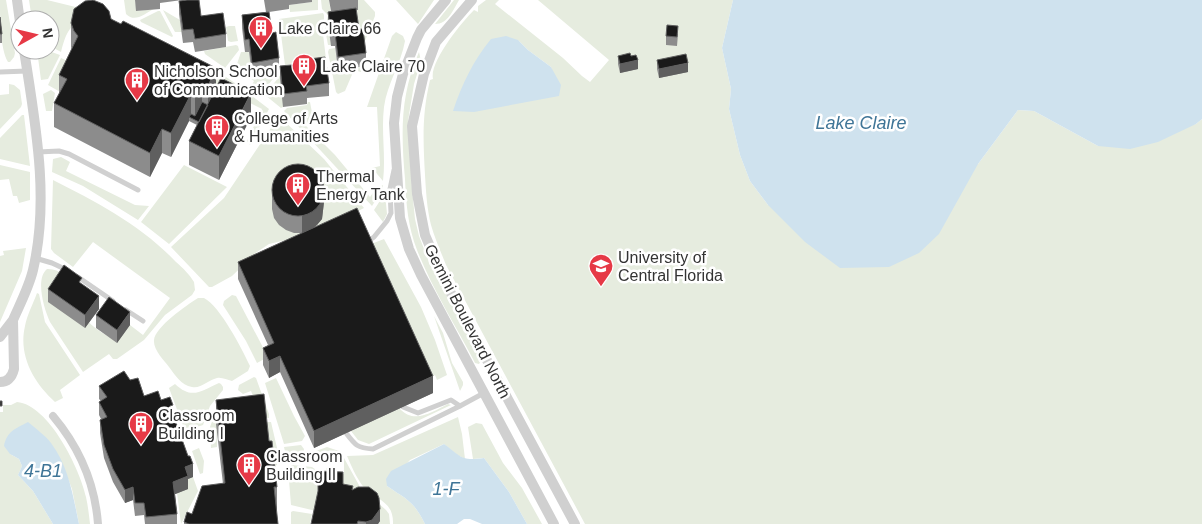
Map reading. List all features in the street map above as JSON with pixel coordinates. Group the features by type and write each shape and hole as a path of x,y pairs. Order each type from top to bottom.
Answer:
{"street":[{"name":"Gemini Boulevard North","path":"446,0 421,30 403,74 397,97 394,123 400,218 409,249 421,275 554,524"},
{"name":"Gemini Boulevard North","path":"472,0 436,42 424,74 412,126 417,194 425,235 446,284 575,524"},
{"path":"0,337 13,320 30,278 38,232 40,195 38,152 26,60"},
{"path":"0,382 8,380 12,376 14,369 13,320"},
{"path":"484,393 500,384"},
{"path":"53,416 70,440 84,466 91,486 98,524"}],"lane":[{"path":"0,72 27,70"},
{"path":"38,152 59,151 70,154 138,190"},
{"path":"365,243 374,237 388,221 391,213 390,189 396,157"},
{"path":"35,258 63,267 143,321"},
{"path":"346,433 355,445 365,449 373,449 484,393"},
{"path":"403,407 411,412 418,413 451,400 460,406"}],"shaded area":[{"path":"0,0 6,0 10,24 10,60 12,60 10,62 8,62 3,49"},
{"path":"29,0 47,0 92,11 71,27 61,52 60,10 30,10"},
{"path":"124,0 135,0 137,11 154,9 140,17 129,17 126,14"},
{"path":"312,0 318,0 318,10 290,12 289,5 312,2"},
{"path":"321,0 329,0 331,14 356,0 364,0 375,12 365,41 329,25 331,45 328,45 325,29 328,15 322,9"},
{"path":"396,0 434,0 418,24"},
{"path":"454,0 459,0 450,16 443,22 435,24"},
{"path":"486,0 499,0 495,4 590,82 609,60 538,0 733,0 722,48 731,89 729,109 740,155 750,181 768,205 978,164 1018,110 1034,111 1098,146 1196,124 1202,119 1202,524 585,524 446,265 430,219 426,188 424,116 430,80 433,79 433,72 441,53 462,23 474,10 478,12 478,6","holes":["518,40 551,67 558,96"]},
{"path":"163,10 180,20 182,32 175,32"},
{"path":"160,11 172,37 141,22 140,20"},
{"path":"323,13 324,20 322,26 326,59 285,65 279,19"},
{"path":"235,26 238,41 228,41 226,27"},
{"path":"396,32 403,36 405,41 384,107 383,181 372,168 380,166 377,107 367,107 392,36"},
{"path":"236,45 239,50 225,68 205,54 204,51"},
{"path":"335,48 338,70 364,66 361,72 354,70 345,91 338,94 328,52 329,49"},
{"path":"241,52 249,52 252,76 279,71 262,93 252,85 254,81 246,75 243,79 234,73"},
{"path":"419,52 421,61 414,84 408,121 415,219 429,262 480,358 479,364 475,363 429,278 417,250 410,224 404,162 403,114 408,84"},
{"path":"61,58 76,65 62,93 48,85"},
{"path":"38,60 58,60 48,79 41,80"},
{"path":"200,60 235,83 269,109 250,145 247,141 262,109 205,80"},
{"path":"285,69 283,107 281,108 265,95"},
{"path":"9,84 14,85 20,90 22,104 0,129 0,95 9,94"},
{"path":"51,90 55,93 52,111 46,111 43,94"},
{"path":"310,102 313,118 305,125 335,155 370,197 375,190 383,185 372,206 284,111 287,108 307,105"},
{"path":"24,115 30,166 0,159 0,138"},
{"path":"279,116 324,159 364,208 300,241 286,240 269,244 257,252 232,276 209,287 171,247 224,198"},
{"path":"61,157 70,162 66,171 135,205 149,206 138,220 83,186 52,172 53,159"},
{"path":"0,165 30,172 30,200 19,203 17,196 13,196 9,179 0,180"},
{"path":"184,165 227,187 169,244 141,222"},
{"path":"53,180 102,206 134,226 163,249 194,282 195,290 192,295 165,315 144,340 117,359 113,359 109,354 83,372 50,322 43,302 41,287 43,274 47,269 56,270 63,274 73,288 88,321 97,330 117,342 130,325 143,335 170,298 93,242 73,267 54,253 51,249"},
{"path":"385,193 387,214 383,222 374,210"},
{"path":"384,239 421,307 435,340 447,375 437,380 435,375 427,379 366,246"},
{"path":"26,248 22,271 0,322 0,256 4,255 3,251"},
{"path":"37,293 39,294 45,322 80,375 60,390 63,398 55,402 34,378 24,348 23,337 26,322"},
{"path":"232,295 236,296 268,357 257,363 246,341 223,305 224,301"},
{"path":"198,298 204,298 217,310 242,349 250,366 248,371 232,381 217,378 198,387 188,386 181,382 159,355 155,347 154,340 156,335 165,323"},
{"path":"434,316 443,333 452,363 463,382 460,391"},
{"path":"254,377 256,378 269,418 262,418 251,391 243,394 238,390 239,385"},
{"path":"276,378 305,436 302,441 284,444 265,383"},
{"path":"219,383 223,390 210,406 203,425 185,431 169,388 175,384 187,392 197,393"},
{"path":"17,402 29,406 40,414 51,426 70,455 83,485 90,524 79,524 72,489 63,466 10,454 19,459 22,466 18,475 33,491 53,524 0,524 0,412 3,412 3,405 11,405"},
{"path":"448,404 451,405 369,444 358,440 351,431 399,408 411,416 417,416 429,413"},
{"path":"218,405 217,447 211,448 210,427"},
{"path":"458,417 465,459 444,444 410,460 387,486 413,505 425,524 393,524 390,509 362,485 347,456 373,455"},
{"path":"264,422 271,422 280,461 277,461 277,465 272,466"},
{"path":"476,423 482,424 503,463 522,488 542,524 527,524 509,492 484,458 473,459 468,427"},
{"path":"301,445 304,449 302,461 287,460 284,447"},
{"path":"327,447 339,451 320,459 307,461 308,452"},
{"path":"199,448 204,461 203,473 200,474 192,451"},
{"path":"344,458 360,487 386,510 389,514 390,524 379,524 379,511 328,485 326,468 332,467 332,474 344,474 344,462 332,461"},
{"path":"292,465 312,467 319,472 316,511 291,505 288,468"},
{"path":"193,477 198,491 181,524 177,493 185,480"},
{"path":"291,512 312,514 310,524 291,524"}],"water":[{"name":"Lake Claire","path":"733,0 1202,0 1202,119 1196,124 1158,142 1130,149 1098,146 1034,111 1018,110 978,164 939,234 919,253 889,267 840,268 805,242 768,205 750,181 740,155 729,109 731,89 722,48"},
{"path":"506,36 518,40 551,67 561,85 559,96 474,112 453,111 469,73 485,47 491,39"},
{"name":"4-B1","path":"28,422 49,440 62,462 70,482 79,524 53,524 33,491 18,475 22,466 19,459 10,454 4,446 9,434"},
{"name":"1-F","path":"444,444 462,457 470,459 484,458 509,492 527,524 482,524 470,519 464,519 457,524 425,524 413,505 387,486 386,479 391,471"}],"building":[{"name":"Nicholson School of Communication","path":"93,0 103,4 109,11 111,19 121,24 123,21 216,68 208,86 202,83 195,96 191,94 171,133 162,129 150,153 54,103 67,79 59,75 78,36 71,23 74,9 85,1"},
{"path":"199,0 201,16 223,13 226,34 195,39 193,29 183,30 179,1"},
{"path":"356,8 359,29 363,29 366,53 338,57 335,33 331,34 328,12"},
{"name":"Lake Claire 66","path":"269,12 272,33 276,32 279,58 252,63 249,39 245,40 242,15"},
{"path":"0,17 2,34 0,34"},
{"path":"667,25 678,26 677,37 666,36"},
{"path":"630,53 631,56 636,55 638,60 620,64 618,56"},
{"path":"686,54 688,63 659,69 657,60"},
{"path":"325,57 329,83 306,86 307,91 283,94 280,66 302,64 301,60"},
{"path":"221,78 251,93 219,156 189,141"},
{"path":"202,102 208,105 199,122 189,117 191,114 195,116"},
{"path":"298,164 308,166 316,172 322,180 324,190 322,200 316,208 308,214 298,216 288,214 280,208 274,200 272,190 274,180 280,172 288,166"},
{"path":"357,208 433,376 314,431 280,356 269,361 263,348 274,343 238,262"},
{"path":"64,265 82,278 79,282 99,296 85,315 48,289"},
{"path":"109,297 130,312 117,330 96,315"},
{"name":"Classroom Building I","path":"124,371 130,380 138,378 144,396 158,391 161,400 170,397 173,405 170,406 188,456 190,456 193,464 185,467 188,476 173,482 177,514 146,517 144,503 135,503 133,487 125,490 113,469 104,445 100,420 107,417 99,402 107,397 99,386"},
{"name":"Classroom Building II","path":"264,394 269,441 272,441 277,487 274,487 278,524 189,524 184,522 187,512 192,514 202,486 225,483 216,400"},
{"path":"318,471 343,472 343,484 353,486 352,490 358,487 369,487 377,493 380,509 372,520 366,522 358,521 357,524 311,524 318,491"}],"place":[{"name":"Lake Claire 66","path":"261,49"},
{"name":"Lake Claire 70","path":"304,87"},
{"name":"Nicholson School of Communication","path":"137,101"},
{"name":"College of Arts & Humanities","path":"217,148"},
{"name":"Thermal Energy Tank","path":"298,206"},
{"name":"University of Central Florida","path":"601,287"},
{"name":"Classroom Building I","path":"141,445"},
{"name":"Classroom Building II","path":"249,486"}]}
